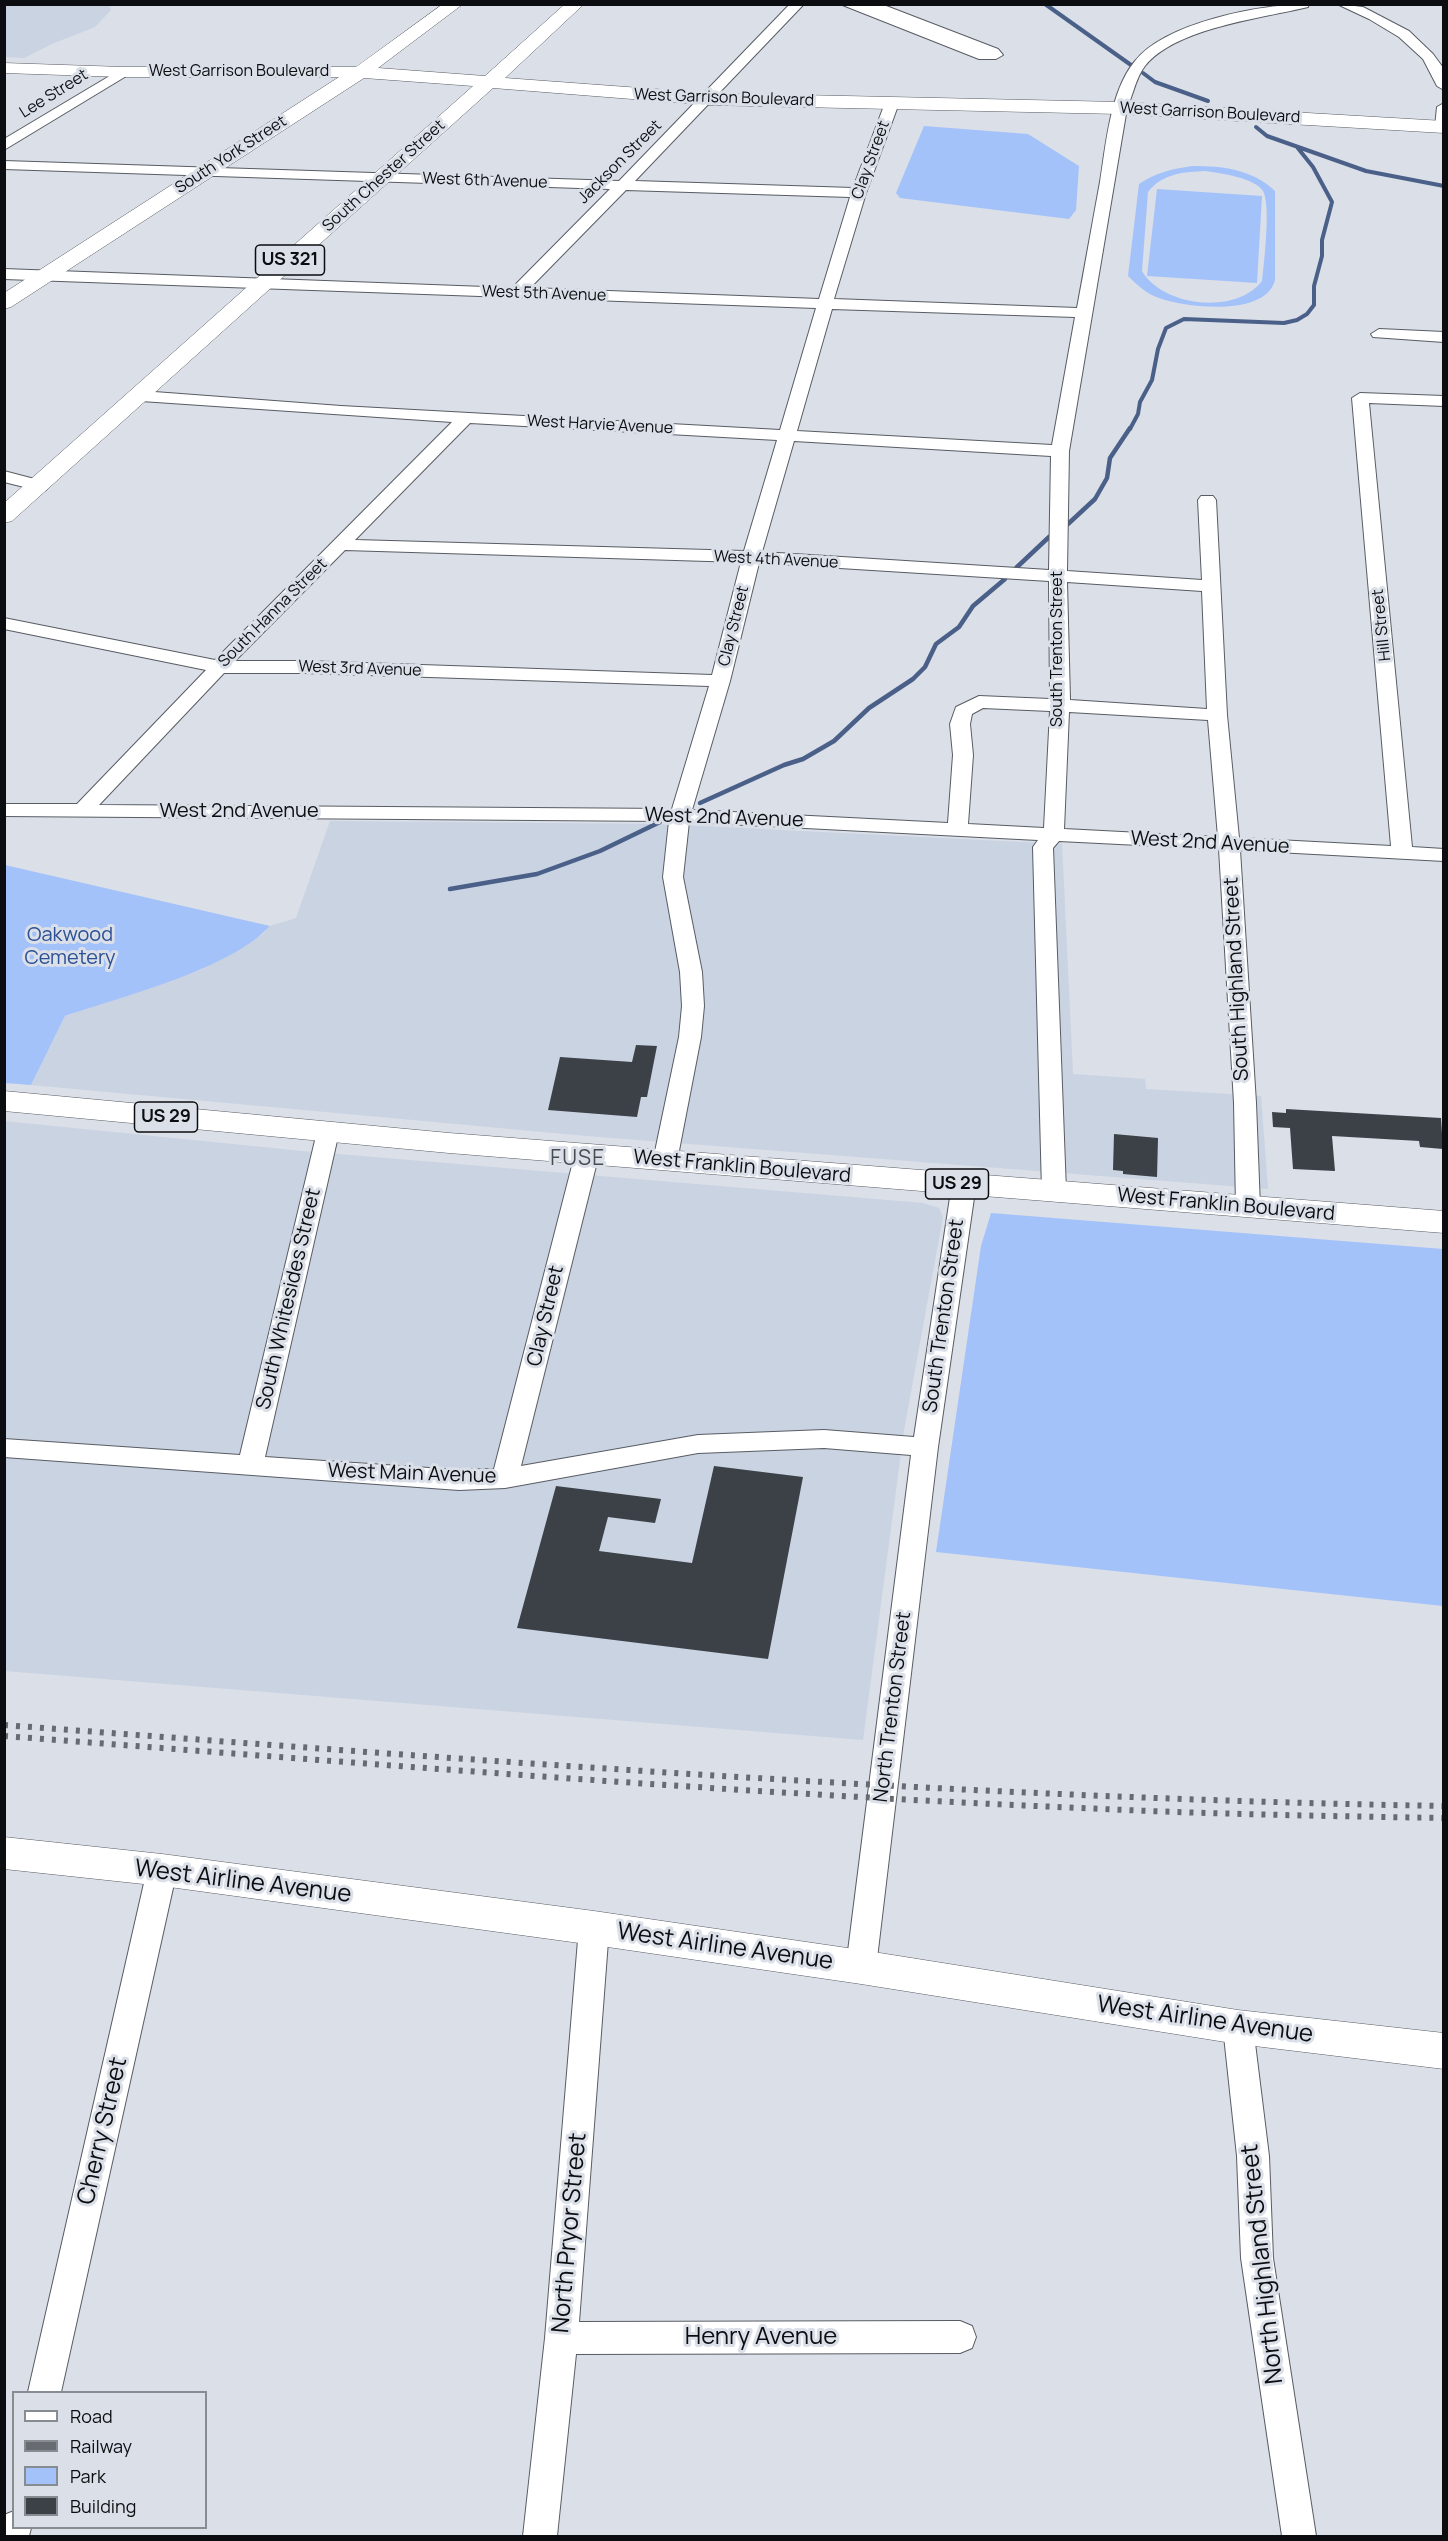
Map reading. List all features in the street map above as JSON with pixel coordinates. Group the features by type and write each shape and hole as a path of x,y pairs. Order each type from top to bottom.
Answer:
{"main road":[{"name":"South York Street","path":"4,303 360,72 455,4"},
{"name":"South Chester Street","path":"4,516 141,396 576,4"},
{"name":"West Garrison Boulevard","path":"4,68 123,72 360,72 708,99 1120,108 1443,127"},
{"name":"West Franklin Boulevard","path":"4,1101 586,1155 1443,1222"},
{"name":"West Airline Avenue","path":"4,1852 162,1870 594,1928 1238,2026 1443,2051"}],"street":[{"name":"Jackson Street","path":"516,292 708,99 798,4"},
{"path":"846,4 984,57 996,55 867,4"},
{"name":"South Trenton Street","path":"1054,1191 1043,848 1054,834 1060,706 1058,576 1060,451 1120,108 1140,64 1167,42 1226,22 1303,4"},
{"path":"1343,4 1366,11 1403,33 1425,51 1443,86"},
{"path":"1425,51 1443,50"},
{"name":"Lee Street","path":"4,146 123,72"},
{"name":"Clay Street","path":"665,1161 690,1037 693,1006 691,972 673,877 680,815 720,681 752,557 825,304 859,193 892,103"},
{"path":"1443,108 1443,127"},
{"name":"West 6th Avenue","path":"4,165 859,193"},
{"name":"West 5th Avenue","path":"4,274 1084,313"},
{"path":"1379,334 1443,337"},
{"name":"West Harvie Avenue","path":"141,396 466,418 1060,451"},
{"name":"Hill Street","path":"1402,853 1360,398 1443,401"},
{"name":"South Hanna Street","path":"81,811 219,667 466,418"},
{"path":"4,476 40,486"},
{"name":"South Highland Street","path":"1207,501 1217,715 1229,845 1245,1103 1248,1207"},
{"name":"West 4th Avenue","path":"341,545 752,557 1211,585"},
{"name":"West 3rd Avenue","path":"4,623 219,667 316,667 720,681"},
{"path":"958,830 963,755 960,724 963,711 979,702 1217,715"},
{"name":"West 2nd Avenue","path":"4,810 680,815 1443,855"},
{"name":"South Whitesides Street","path":"250,1466 328,1132"},
{"name":"Clay Street","path":"505,1478 586,1155"},
{"name":"South Trenton Street","path":"925,1448 964,1184"},
{"name":"West Main Avenue","path":"4,1448 459,1480 505,1478 698,1444 725,1442 824,1439 925,1448"},
{"name":"North Trenton Street","path":"861,1967 925,1448"},
{"name":"Cherry Street","path":"44,2391 162,1870"},
{"name":"North Pryor Street","path":"540,2536 561,2338 594,1928"},
{"name":"North Highland Street","path":"1238,2026 1253,2156 1257,2258 1299,2536"},
{"name":"Henry Avenue","path":"561,2338 960,2337"}],"shaded area":[{"path":"5,5 109,5 111,10 95,27 24,58 5,57"},
{"path":"330,821 662,824 1062,844 1073,1074 1145,1079 1146,1089 1261,1096 1268,1189 587,1136 31,1085 65,1016 200,970 263,934 270,926 296,918"},
{"path":"4,1121 302,1151 923,1203 939,1208 943,1217 904,1430 863,1740 5,1671"}],"green space":[{"path":"924,126 1028,134 1079,166 1076,210 1069,219 900,198 896,193"},
{"path":"1192,166 1247,173 1275,191 1275,280 1269,292 1257,300 1224,307 1187,305 1155,296 1142,289 1128,276 1139,184 1158,174","holes":["1206,171 1245,179 1259,186 1263,191 1266,208 1262,281 1250,292 1235,299 1218,302 1182,299 1166,293 1152,283 1142,271 1148,192 1167,177"]},
{"path":"1157,189 1262,196 1257,283 1147,276"},
{"name":"Oakwood Cemetery","path":"5,865 270,926 252,942 202,969 65,1016 31,1085 5,1083"},
{"path":"991,1213 1443,1249 1443,1606 936,1552 981,1246"}],"building":[{"path":"636,1045 657,1046 647,1097 641,1097 637,1117 548,1110 560,1057 632,1062"},
{"path":"1286,1109 1441,1118 1443,1149 1420,1147 1419,1141 1332,1136 1335,1171 1293,1169 1290,1128 1273,1127 1272,1112 1286,1113"},
{"path":"1114,1134 1158,1138 1157,1177 1123,1174 1123,1171 1113,1170"},
{"path":"714,1466 803,1477 768,1659 517,1628 556,1486 661,1499 655,1523 608,1517 599,1551 692,1563"}],"waterway":[{"path":"1045,4 1131,65"},
{"path":"1143,73 1155,82 1208,101"},
{"path":"1256,127 1267,136 1366,171 1444,186"},
{"path":"1130,429 1138,414 1140,402 1152,380 1158,349 1166,328 1184,319 1284,323 1297,320 1307,314 1314,305 1314,286 1322,256 1322,240 1332,202 1313,167 1297,147"},
{"path":"1068,524 1095,499 1107,478 1110,458 1130,428"},
{"path":"1016,568 1049,537"},
{"path":"700,803 784,765 803,759 834,741 869,708 913,679 925,667 936,644 959,627 973,606 1005,579"},
{"path":"450,889 537,874 600,851 660,822"}],"railway":[{"path":"4,1725 723,1776 1083,1795 1444,1806"},
{"path":"4,1736 543,1776 947,1802 1172,1812 1444,1818"}],"district":[{"name":"FUSE","path":"578,1159"}]}
